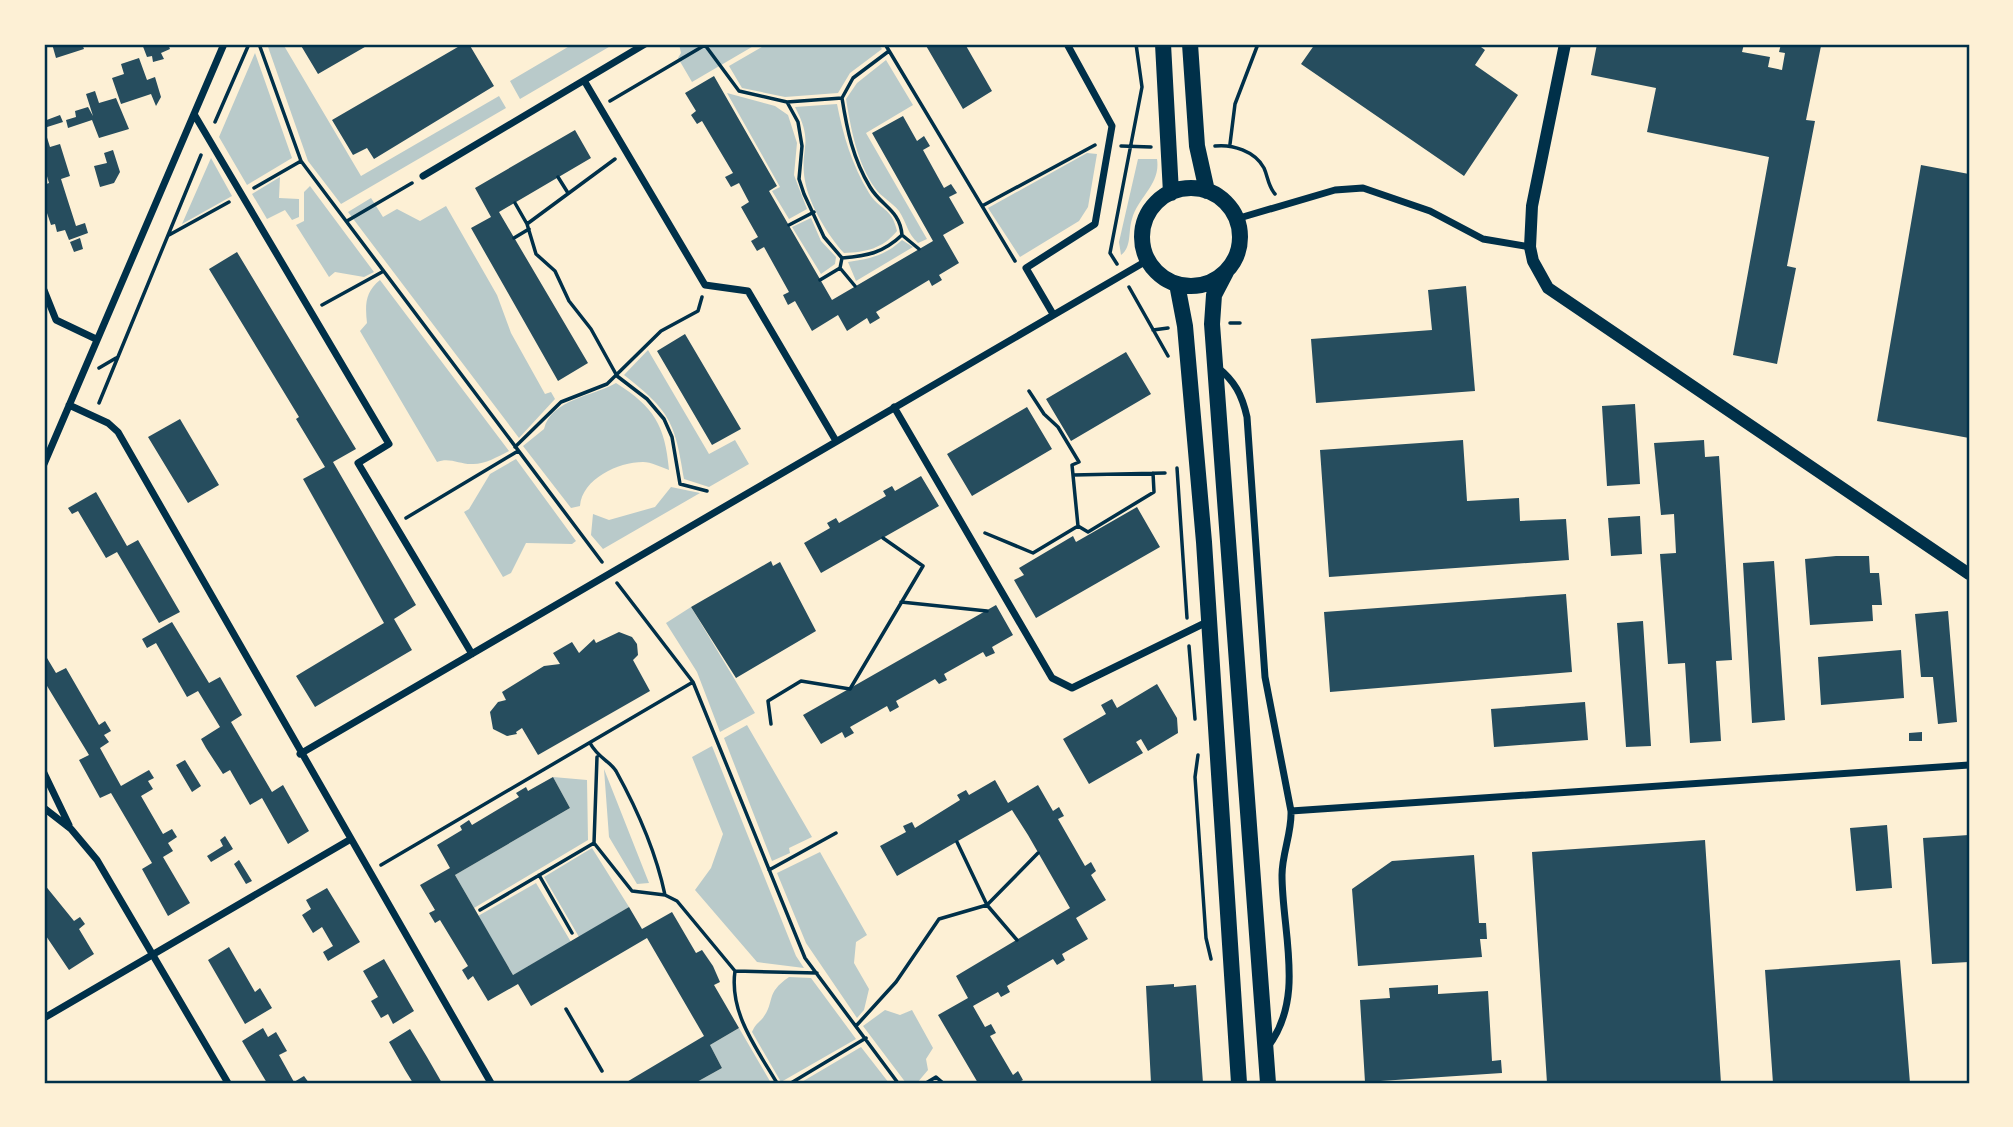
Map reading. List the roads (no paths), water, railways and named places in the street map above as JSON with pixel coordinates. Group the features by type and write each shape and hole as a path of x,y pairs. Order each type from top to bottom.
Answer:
{"main road":[{"path":"1163,44 1171,193"},
{"path":"1190,44 1197,146 1207,191"},
{"path":"1226,272 1206,284 1177,284 1156,271 1148,260 1143,245 1143,229 1148,214 1158,201 1171,193 1189,188 1207,191 1230,207 1236,219 1239,247 1226,272 1214,295 1212,324 1268,1083"},
{"path":"1177,284 1185,326 1209,621 1238,1083"}],"street":[{"path":"44,464 224,44"},
{"path":"423,176 645,44"},
{"path":"1053,314 1026,268 1095,224 1112,126 1067,44"},
{"path":"1565,44 1532,206 1530,247 1539,274 1548,288 1969,574"},
{"path":"585,82 705,285 748,291 836,441"},
{"path":"194,114 389,444 358,463 472,654"},
{"path":"1236,219 1335,190 1363,188 1420,206 1483,239 1530,247"},
{"path":"300,754 1148,260"},
{"path":"44,290 56,320 96,339"},
{"path":"1216,367 1228,376 1242,395 1247,417 1265,677 1291,811 1292,828 1282,873 1290,982 1280,1031 1266,1050"},
{"path":"69,405 94,415 118,432 300,754 371,871 491,1083"},
{"path":"894,407 1052,678 1072,688 1209,621"},
{"path":"1291,811 1969,765"},
{"path":"44,773 71,829"},
{"path":"44,808 71,829 97,860 228,1083"},
{"path":"44,1018 351,839"}]}
